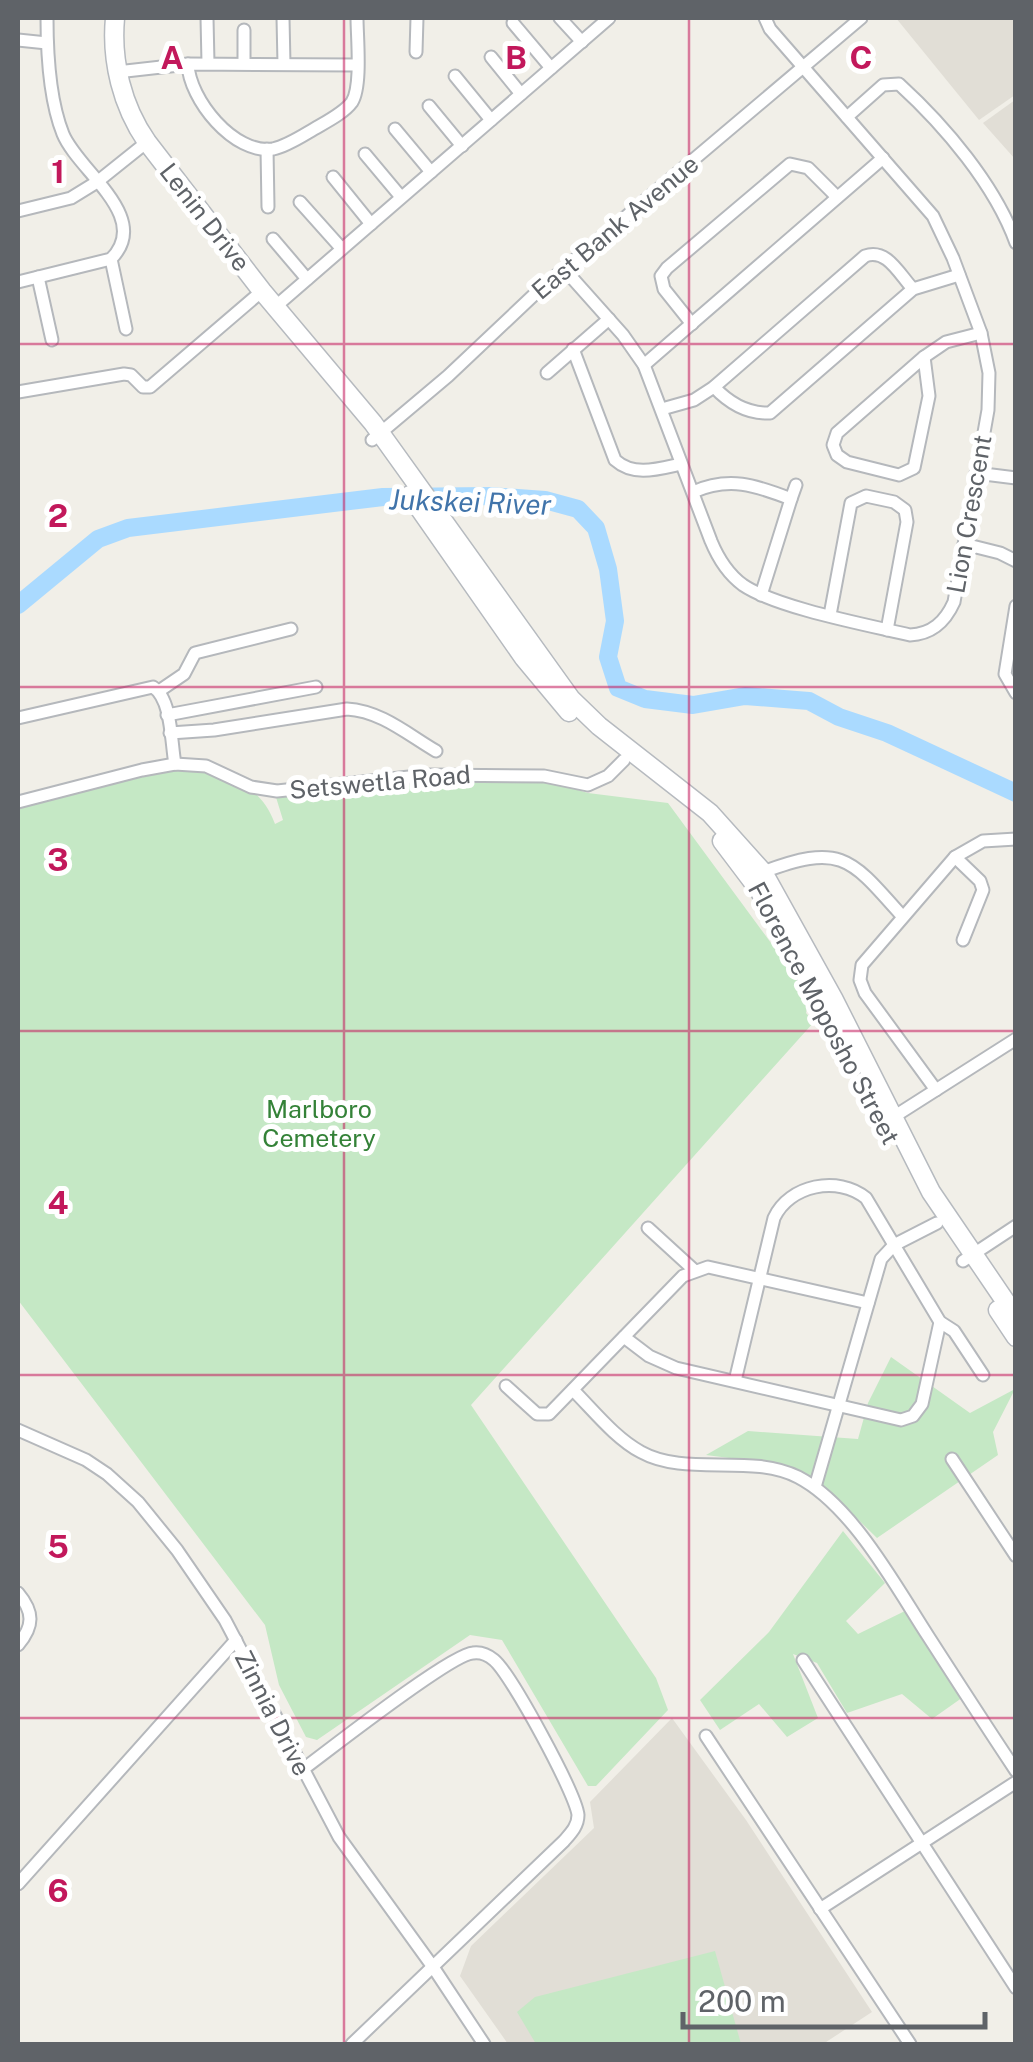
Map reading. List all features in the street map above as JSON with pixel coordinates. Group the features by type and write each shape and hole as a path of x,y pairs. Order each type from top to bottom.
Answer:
{"street":[{"path":"18,282 112,259 123,243 124,224 113,201 61,128 47,43 47,18"},
{"name":"Lenin Drive","path":"115,18 118,72 132,118 262,291 345,394 356,401 376,437"},
{"path":"206,18 208,64"},
{"path":"283,18 284,64"},
{"path":"188,64 194,93 214,119 248,144 267,149 295,139 348,106 355,95 357,18"},
{"path":"416,52 417,18"},
{"path":"560,18 582,42"},
{"path":"275,307 609,18"},
{"name":"Lion Crescent","path":"565,270 644,365 721,562 742,584 761,594 887,630 917,635 929,632 944,620 954,602 990,392 981,333 938,224 770,29 765,18"},
{"name":"East Bank Avenue","path":"376,437 565,270 862,18"},
{"path":"513,24 551,68"},
{"path":"244,30 244,63"},
{"path":"18,40 47,43"},
{"path":"490,57 520,94"},
{"path":"118,72 188,64 356,65"},
{"path":"455,76 491,120"},
{"path":"847,117 883,85 899,84 985,180 1016,243"},
{"path":"429,106 462,146"},
{"path":"395,128 431,172"},
{"path":"18,211 64,200 97,182 147,142"},
{"path":"267,149 268,207"},
{"path":"365,154 401,198"},
{"path":"644,365 883,158"},
{"path":"692,324 663,286 661,276 667,268 790,164 808,168 837,197"},
{"path":"333,178 371,224"},
{"path":"300,202 342,249"},
{"path":"273,238 307,279"},
{"path":"662,409 694,400 714,388 864,256 882,255 912,289"},
{"path":"112,259 126,329"},
{"path":"714,388 734,405 770,413 912,289 959,274"},
{"path":"38,277 52,340"},
{"path":"18,392 124,374 143,387 150,386 262,291"},
{"path":"546,373 609,319"},
{"path":"924,357 929,396 914,468 899,475 842,460 834,450 834,437 924,357 946,342 981,333"},
{"path":"573,348 614,460 627,468 644,471 681,464"},
{"name":"Florence Moposho Street","path":"376,437 561,704 707,826 745,868 1016,1337"},
{"path":"976,474 1016,478"},
{"path":"693,492 730,482 791,499"},
{"path":"761,594 796,485"},
{"path":"830,615 852,503 866,496 894,502 905,510 907,522 887,630"},
{"path":"964,544 1016,561"},
{"path":"1016,606 1004,674 1016,693"},
{"path":"160,691 184,674 194,654 291,628"},
{"name":"Florence Moposho Street","path":"529,654 612,736 710,813 762,872 812,958 937,1223 1016,1316"},
{"path":"18,718 153,687 160,691 175,764"},
{"path":"167,716 316,687"},
{"path":"170,733 362,710 436,751"},
{"name":"Setswetla Road","path":"18,802 175,764 206,766 251,788 277,791 428,774 544,776 588,785 608,776 624,760"},
{"path":"936,1090 865,993 860,972 866,956 955,857 983,841 1016,839"},
{"path":"955,857 983,890 964,940"},
{"path":"762,872 800,858 840,858 870,880 902,916"},
{"path":"889,1120 1016,1040"},
{"path":"735,1381 778,1211 785,1200 802,1190 832,1188 856,1191 866,1198 940,1322 954,1331 983,1376"},
{"path":"816,1487 881,1259 894,1244 937,1223"},
{"path":"968,1258 1016,1226"},
{"path":"648,1228 694,1270"},
{"path":"506,1386 543,1416 675,1284 694,1270 708,1266 868,1303"},
{"path":"624,1338 663,1364 893,1420 914,1416 922,1404 940,1322"},
{"path":"573,1390 643,1454 668,1460 774,1468 816,1487 836,1506 886,1571 1016,1770"},
{"name":"Zinnia Drive","path":"18,1430 86,1460 123,1486 177,1550 236,1640 347,1850 434,1967 484,2044"},
{"path":"952,1458 1016,1556"},
{"path":"18,1593 29,1610 31,1628 18,1645"},
{"path":"18,1884 236,1640"},
{"path":"302,1770 461,1656 482,1654 502,1669 573,1798 578,1821 564,1841 352,2044"},
{"path":"803,1660 1016,1988"},
{"path":"706,1736 910,2044"},
{"path":"820,1910 1016,1782"}],"shaded area":[{"path":"896,18 1015,18 1015,95 979,120"},
{"path":"1015,100 1015,159 983,123"},
{"path":"672,1718 746,1820 872,2012 823,2044 508,2044 460,1976 471,1946 594,1828 590,1802"}],"green space":[{"name":"Marlboro Cemetery","path":"201,765 254,793 275,824 283,820 275,794 390,781 541,779 588,793 668,803 810,996 806,1013 814,1022 471,1405 656,1678 668,1710 596,1786 588,1786 502,1640 470,1635 317,1740 306,1737 279,1685 265,1625 18,1300 18,804 158,768"},
{"path":"891,1357 970,1413 1015,1389 993,1432 998,1455 877,1538 836,1498 776,1464 706,1455 748,1431 858,1439 868,1403"},
{"path":"843,1531 885,1583 846,1621 858,1634 907,1610 966,1695 932,1719 902,1694 847,1713 817,1663 793,1654 818,1718 787,1737 759,1704 720,1730 700,1700 769,1632"},
{"path":"715,1951 741,2044 536,2044 517,2012 535,1997"}],"waterway":[{"name":"Jukskei River","path":"18,605 98,539 128,528 383,497 545,500 578,509 596,528 608,569 615,621 608,657 618,688 645,699 693,705 745,696 809,701 1016,793"}]}
